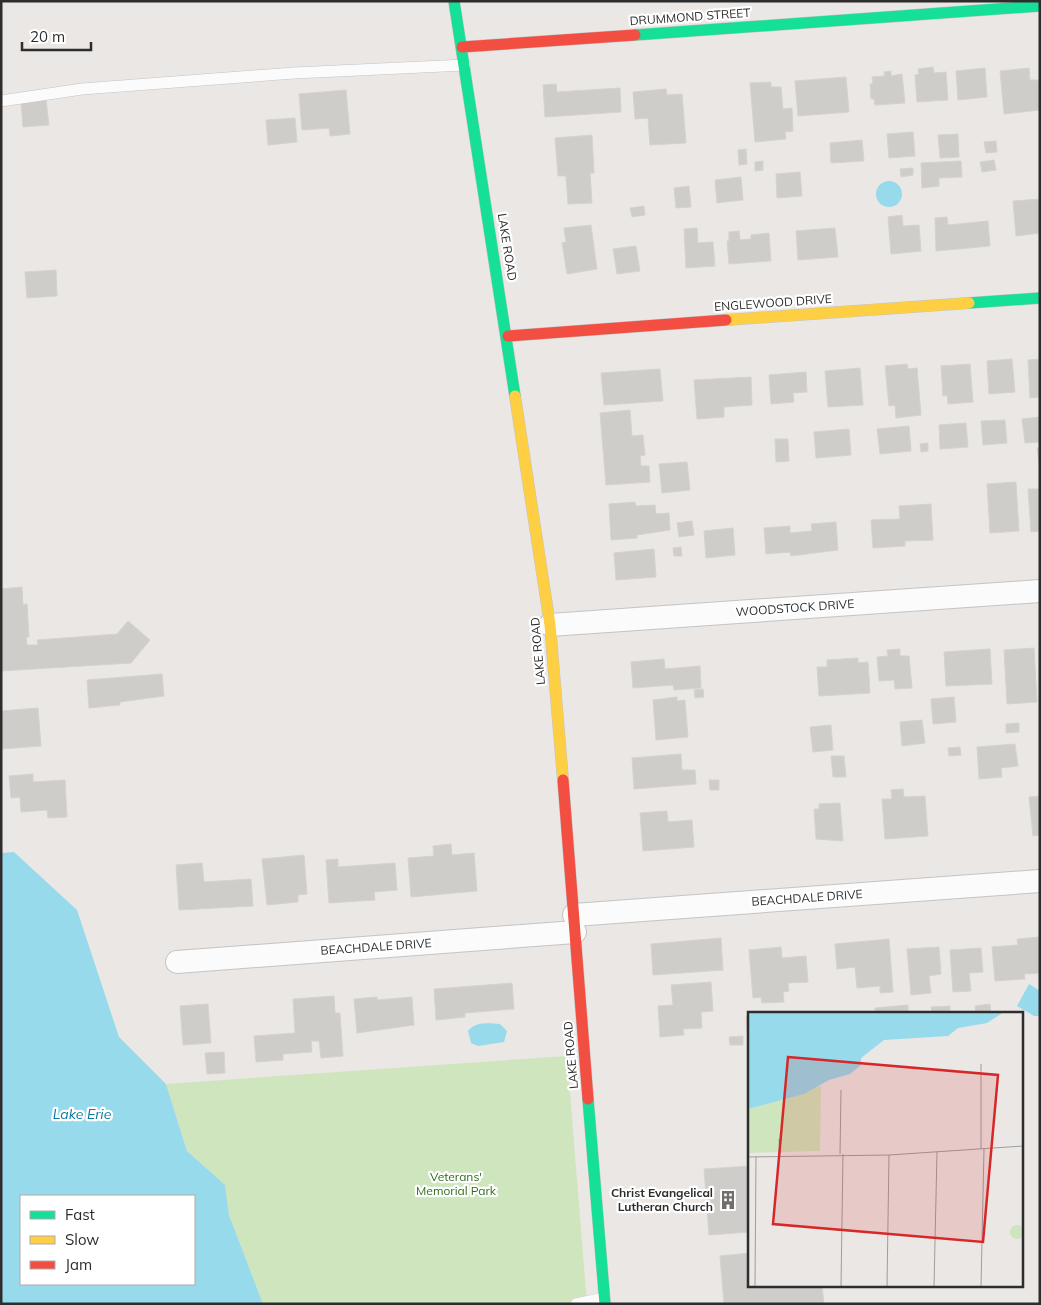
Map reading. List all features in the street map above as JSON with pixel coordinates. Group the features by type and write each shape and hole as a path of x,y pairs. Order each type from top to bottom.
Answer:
{"main road":[{"name":"LAKE ROAD","path":"454,1 508,336 550,625 605,1301"},
{"name":"DRUMMOND STREET","path":"462,47 1040,6"},
{"name":"ENGLEWOOD DRIVE","path":"508,336 1040,298"}],"street":[{"name":"WOODSTOCK DRIVE","path":"550,625 1040,590"},
{"name":"BEACHDALE DRIVE","path":"176,962 1040,881"}],"lane":[{"path":"1,101 48,92 294,73 465,65"},
{"path":"576,1304 605,1301"}],"green space":[{"name":"Veterans' Memorial Park","path":"567,1056 587,1304 263,1304 229,1215 225,1185 187,1151 166,1084"}],"water":[{"path":"889,181 898,185 902,194 898,203 889,207 880,203 876,194 880,185"},
{"name":"Lake Erie","path":"14,852 77,910 119,1037 166,1084 187,1151 225,1185 229,1215 263,1304 1,1304 1,853"},
{"path":"1029,984 1040,991 1040,1016 1034,1016 1017,1006"},
{"path":"483,1023 500,1024 507,1031 504,1042 478,1046 471,1043 468,1031 471,1028"}],"building":[{"path":"933,67 934,73 946,72 948,100 917,102 915,75 919,74 918,69"},
{"path":"985,68 987,97 958,100 956,71"},
{"path":"1029,68 1030,80 1040,80 1040,110 1004,114 1000,71"},
{"path":"891,71 891,76 902,74 905,103 875,105 874,99 871,99 870,84 873,84 872,77 885,76 884,72"},
{"path":"846,77 849,112 798,116 795,81"},
{"path":"771,82 771,87 781,87 783,109 792,108 793,131 785,132 786,139 755,142 750,83"},
{"path":"556,84 557,92 620,88 621,112 545,117 543,85"},
{"path":"666,89 667,95 682,94 686,143 650,145 648,118 635,119 633,92"},
{"path":"346,90 350,134 330,136 329,128 302,130 299,94"},
{"path":"46,100 49,125 23,127 21,103"},
{"path":"295,118 297,142 268,145 266,120"},
{"path":"913,132 915,156 889,158 887,134"},
{"path":"958,134 959,157 940,158 938,135"},
{"path":"592,135 594,173 590,173 592,203 568,204 566,176 558,176 555,138"},
{"path":"862,140 864,161 831,163 830,143"},
{"path":"996,141 997,152 986,153 984,142"},
{"path":"746,149 747,164 739,165 738,150"},
{"path":"994,160 996,170 982,172 980,162"},
{"path":"763,161 763,170 755,171 755,162"},
{"path":"961,161 962,177 939,178 939,186 922,188 921,163"},
{"path":"913,168 913,175 901,177 900,169"},
{"path":"800,172 802,196 777,198 776,174"},
{"path":"741,177 743,200 717,203 715,180"},
{"path":"689,186 691,207 676,208 674,188"},
{"path":"1040,199 1040,233 1016,236 1013,201"},
{"path":"644,206 645,215 632,217 630,208"},
{"path":"902,215 903,226 919,225 921,251 891,254 888,217"},
{"path":"947,217 948,225 988,221 990,246 936,251 935,218"},
{"path":"591,225 597,269 567,274 562,243 566,242 564,228"},
{"path":"697,228 698,243 713,242 715,266 686,268 684,229"},
{"path":"835,228 838,257 798,260 796,231"},
{"path":"739,231 740,240 751,239 751,235 769,233 771,261 729,264 727,241 729,241 729,232"},
{"path":"636,246 640,271 617,274 613,249"},
{"path":"56,270 57,296 27,298 25,272"},
{"path":"1012,359 1015,392 989,394 987,361"},
{"path":"1040,359 1040,397 1030,398 1028,360"},
{"path":"907,364 908,369 917,368 921,415 896,418 895,405 889,406 885,366"},
{"path":"970,364 973,402 948,404 947,395 943,396 941,366"},
{"path":"860,368 863,405 828,407 825,371"},
{"path":"660,369 663,401 604,405 601,373"},
{"path":"806,372 807,392 793,393 794,402 771,404 769,375"},
{"path":"751,377 752,405 724,407 724,417 697,419 694,380"},
{"path":"630,410 632,436 643,435 645,455 640,456 641,466 649,466 650,482 606,485 600,413"},
{"path":"1040,417 1040,442 1025,443 1022,419"},
{"path":"1005,420 1007,443 983,445 981,421"},
{"path":"966,423 968,447 940,449 939,425"},
{"path":"909,426 911,451 880,454 877,429"},
{"path":"849,429 851,455 816,458 814,432"},
{"path":"775,439 788,439 789,461 776,462"},
{"path":"928,443 928,451 921,452 920,444"},
{"path":"1037,448 1040,448 1040,471"},
{"path":"687,462 690,490 662,493 659,464"},
{"path":"1016,482 1019,531 990,533 987,484"},
{"path":"1028,489 1040,489 1040,531 1031,532"},
{"path":"635,502 636,506 655,505 656,514 669,513 670,530 637,535 637,538 611,540 609,504"},
{"path":"931,504 933,540 905,541 905,546 873,548 871,520 900,519 899,506"},
{"path":"692,521 694,535 679,537 677,523"},
{"path":"836,522 838,550 791,556 790,552 766,554 764,528 790,526 790,533 812,531 811,524"},
{"path":"733,528 735,555 706,558 704,531"},
{"path":"681,547 682,556 674,556 673,548"},
{"path":"654,549 656,577 616,580 614,553"},
{"path":"22,587 23,605 27,604 29,637 26,637 27,645 38,645 37,640 117,634 128,621 150,640 131,663 1,671 1,589"},
{"path":"1034,648 1037,702 1007,704 1004,650"},
{"path":"900,649 900,656 909,656 912,688 895,689 894,680 879,681 877,657 888,656 887,650"},
{"path":"990,649 992,684 946,686 944,652"},
{"path":"858,658 858,663 868,662 870,693 819,696 817,667 827,667 827,660"},
{"path":"664,659 665,669 700,666 701,688 674,690 673,685 633,688 631,662"},
{"path":"162,674 164,696 120,702 120,705 89,708 87,680"},
{"path":"703,689 704,697 695,698 694,690"},
{"path":"677,697 677,701 685,700 688,737 656,740 653,700"},
{"path":"954,697 956,722 933,724 931,699"},
{"path":"38,708 41,746 1,749 1,711"},
{"path":"922,720 925,743 902,746 900,722"},
{"path":"1019,723 1019,732 1006,733 1006,724"},
{"path":"831,725 833,750 813,752 810,727"},
{"path":"1015,744 1018,766 1001,768 1002,777 979,779 977,747"},
{"path":"960,747 961,755 949,756 948,748"},
{"path":"681,754 682,770 695,770 696,784 634,789 632,758"},
{"path":"831,756 844,756 846,777 833,777"},
{"path":"33,774 33,782 65,780 67,817 48,818 47,810 21,812 20,797 11,798 9,776"},
{"path":"709,780 719,780 719,790 710,790"},
{"path":"903,789 904,797 925,796 928,836 885,839 882,799 892,799 891,790"},
{"path":"1040,796 1040,835 1033,836 1029,797"},
{"path":"840,803 843,841 816,839 814,809 819,809 819,804"},
{"path":"667,811 668,822 692,820 694,847 643,851 640,813"},
{"path":"451,844 452,855 474,853 477,891 411,897 408,858 434,856 433,846"},
{"path":"304,855 307,894 298,895 298,902 267,905 262,859"},
{"path":"338,859 338,867 395,863 397,890 374,892 375,900 329,903 326,860"},
{"path":"202,863 204,882 251,879 253,906 179,910 176,865"},
{"path":"1040,937 1040,973 1024,974 1025,979 995,981 992,947 1018,945 1017,939"},
{"path":"721,938 723,970 653,975 651,944"},
{"path":"889,939 893,992 880,993 880,986 857,988 855,967 837,969 835,944"},
{"path":"781,947 782,958 806,956 808,982 788,983 789,991 783,992 784,1002 762,1003 761,997 753,998 749,950"},
{"path":"939,947 941,974 929,976 931,993 911,995 907,949"},
{"path":"981,948 983,972 969,973 971,991 953,992 950,950"},
{"path":"711,982 713,1011 701,1012 702,1028 683,1029 684,1035 660,1037 658,1006 673,1005 671,985"},
{"path":"512,983 514,1009 465,1013 465,1017 436,1020 434,989"},
{"path":"334,996 335,1013 340,1013 343,1056 321,1058 319,1041 311,1041 312,1052 283,1054 283,1060 256,1062 254,1036 295,1033 293,999"},
{"path":"377,997 377,1000 412,997 414,1025 357,1033 354,999"},
{"path":"208,1004 211,1043 183,1045 180,1006"},
{"path":"990,1004 991,1012 976,1012 975,1006"},
{"path":"908,1005 908,1012 875,1012 875,1008"},
{"path":"950,1006 950,1012 932,1012 931,1007"},
{"path":"746,1017 748,1017 748,1042"},
{"path":"743,1036 743,1045 730,1045 729,1037"},
{"path":"224,1052 225,1073 207,1074 205,1053"},
{"name":"Christ Evangelical Lutheran Church","path":"748,1166 748,1232 709,1235 704,1169"},
{"path":"748,1253 748,1288 822,1288 824,1304 724,1304 720,1256"}],"traffic: fast":[{"path":"454,1 515,396"},
{"path":"635,35 1040,6"},
{"path":"969,303 1040,298"},
{"path":"588,1099 605,1304"}],"traffic: slow":[{"path":"726,320 969,303"},
{"path":"515,396 550,625 563,780"}],"traffic: jam":[{"path":"462,47 635,35"},
{"path":"508,336 726,320"},
{"path":"563,780 588,1099"}],"place":[{"name":"Christ Evangelical Lutheran Church","path":"728,1200"}]}
